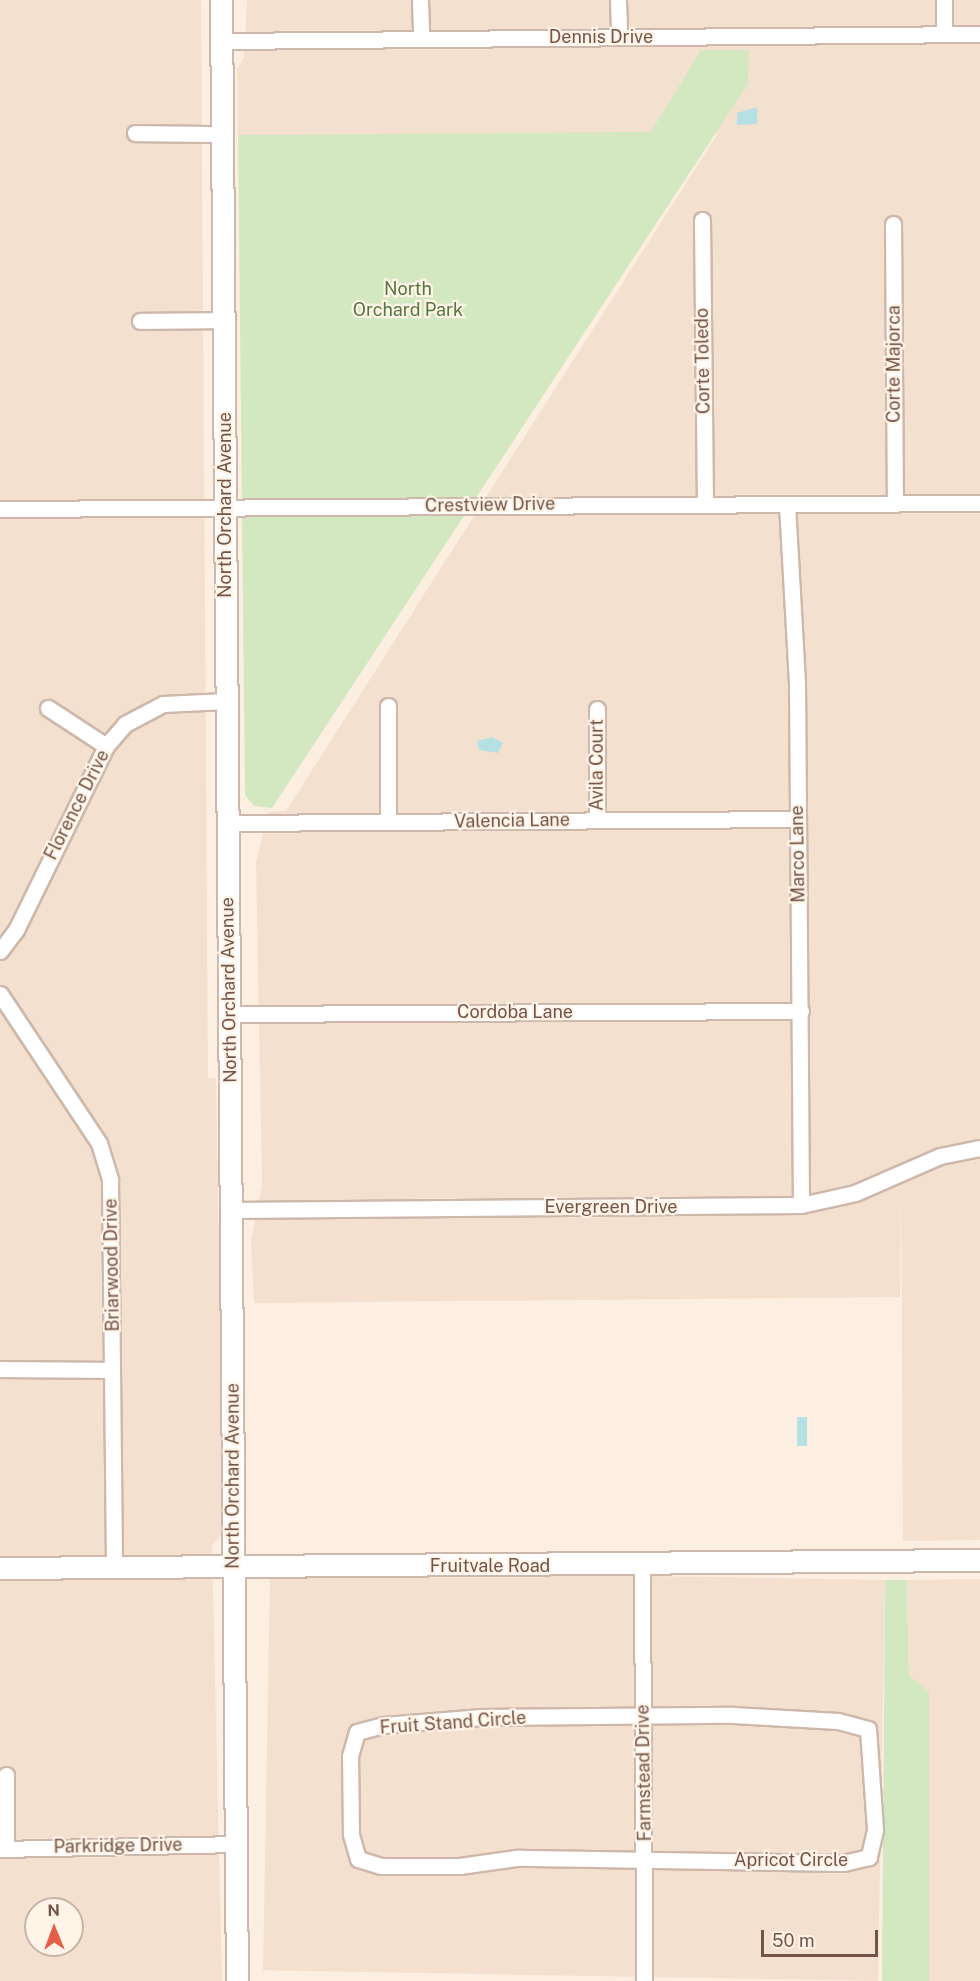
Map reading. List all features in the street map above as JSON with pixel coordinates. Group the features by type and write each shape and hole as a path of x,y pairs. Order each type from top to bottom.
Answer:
{"street":[{"name":"North Orchard Avenue","path":"221,0 237,1981"},
{"path":"420,0 421,38"},
{"path":"618,0 619,36"},
{"path":"944,0 944,34"},
{"name":"Dennis Drive","path":"221,41 980,34"},
{"path":"135,133 222,134"},
{"name":"Corte Toledo","path":"702,220 705,502"},
{"name":"Corte Majorca","path":"893,224 895,503"},
{"path":"140,321 224,320"},
{"name":"Crestview Drive","path":"0,509 224,509 705,502 980,503"},
{"name":"Marco Lane","path":"787,504 797,683 801,1205"},
{"name":"Florence Drive","path":"0,951 16,930 105,746 125,724 162,704 226,701"},
{"path":"388,706 388,822"},
{"path":"48,708 105,746"},
{"name":"Avila Court","path":"597,709 597,820"},
{"name":"Valencia Lane","path":"228,823 797,819"},
{"name":"Briarwood Drive","path":"0,994 106,1161 113,1257 114,1568"},
{"name":"Cordoba Lane","path":"229,1014 801,1011"},
{"name":"Evergreen Drive","path":"231,1210 801,1205 855,1194 940,1156 980,1148"},
{"path":"0,1369 112,1370"},
{"name":"Fruitvale Road","path":"0,1569 642,1565 980,1560"},
{"name":"Farmstead Drive","path":"642,1565 644,1981"},
{"name":"Apricot Circle","path":"643,1716 733,1715 838,1721 868,1729 875,1830 869,1857 843,1863 645,1857"},
{"name":"Fruit Stand Circle","path":"643,1716 384,1725 357,1732 350,1756 351,1834 358,1859 381,1866 448,1866 516,1858 645,1857"},
{"path":"3,1849 6,1775"},
{"name":"Parkridge Drive","path":"3,1849 236,1844"}],"shaded area":[{"path":"0,0 201,0 208,1078 216,1078 224,1532 212,1546 222,1981 0,1981"},
{"path":"247,0 980,0 980,1540 903,1541 901,1185 900,1297 254,1303 251,1241 262,1185 256,862 268,812 286,811 718,133 243,141 238,135 237,68 244,58"},
{"path":"270,1569 885,1580 878,1981 263,1970"},
{"path":"980,1579 980,1981 929,1981 929,1692 909,1675 907,1580"}],"green space":[{"name":"North Orchard Park","path":"701,50 749,50 748,84 272,808 254,806 245,795 238,135 651,132"},
{"path":"885,1580 907,1580 909,1675 929,1692 929,1981 882,1981"}],"water":[{"path":"757,107 757,124 737,125 737,113"},
{"path":"492,737 503,743 498,753 479,750 477,741"},
{"path":"797,1417 807,1417 807,1446 797,1446"}]}
